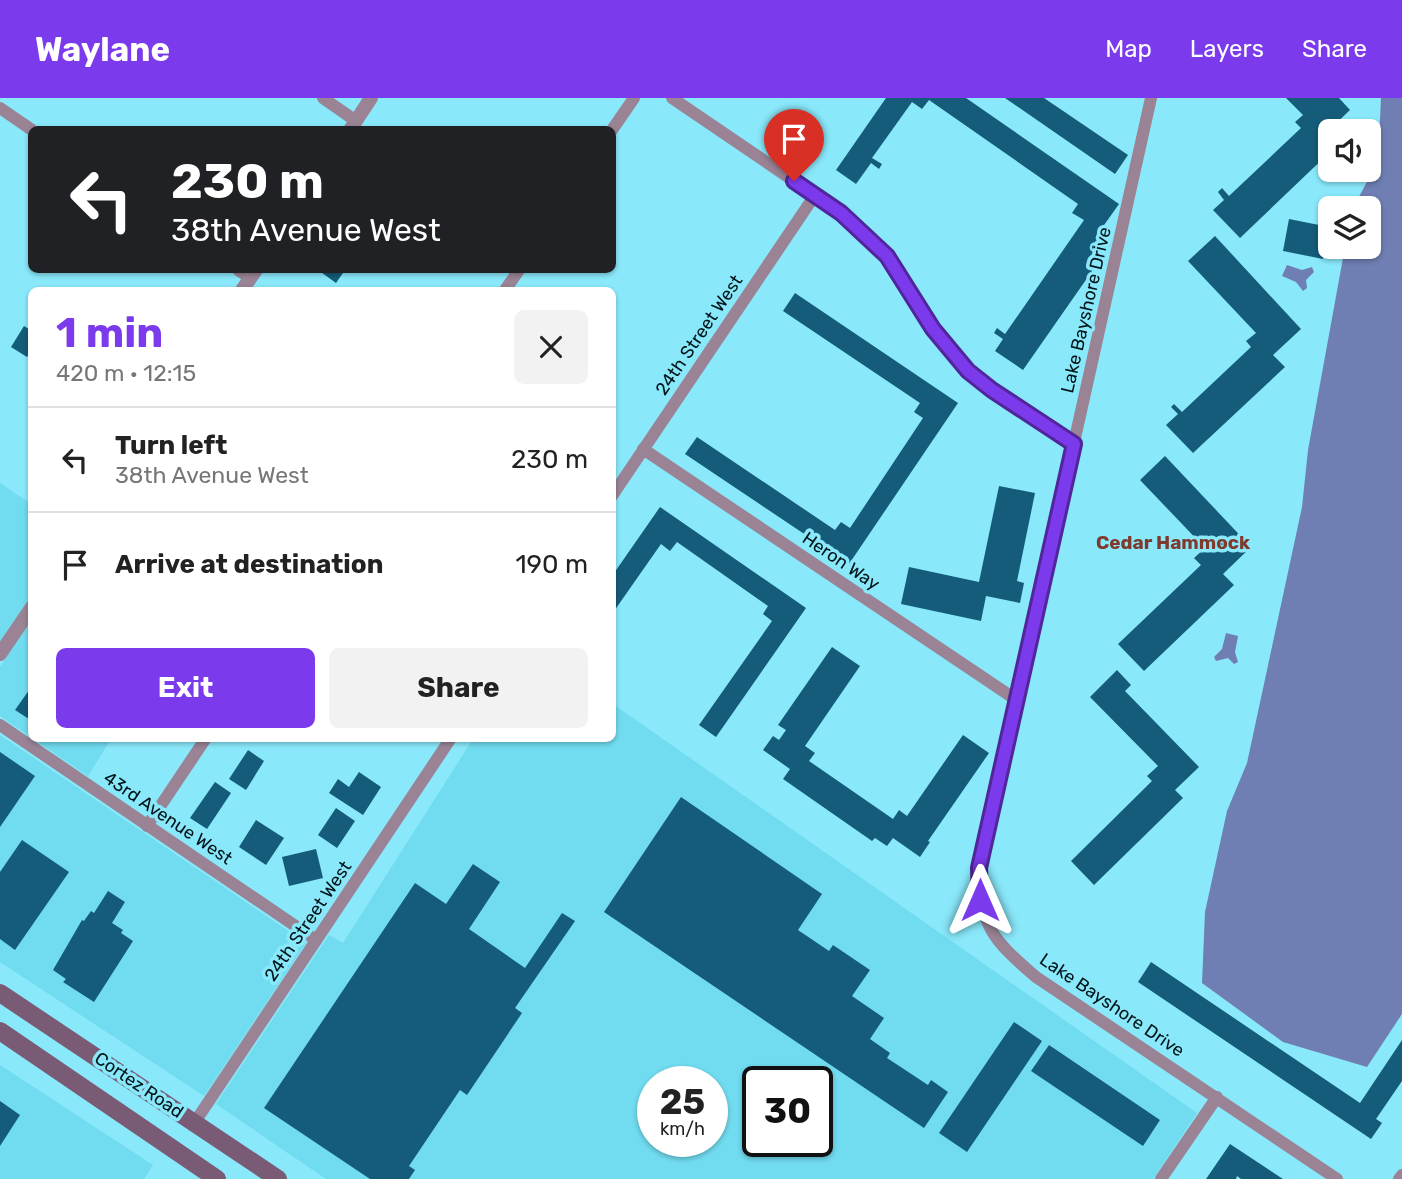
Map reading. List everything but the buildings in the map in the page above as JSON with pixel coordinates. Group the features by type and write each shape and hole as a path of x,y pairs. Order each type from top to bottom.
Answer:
{"main road":[{"name":"Cortez Road","path":"0,993 278,1179"},
{"name":"Cortez Road","path":"0,1031 217,1179"}],"street":[{"path":"323,98 353,125 371,98"},
{"path":"615,126 634,98"},
{"path":"672,98 841,213 887,256 933,329 968,371 1074,444"},
{"name":"Lake Bayshore Drive","path":"1152,98 979,868 980,900 988,927 1007,951 1036,977 1337,1179"},
{"path":"0,107 28,127"},
{"name":"24th Street West","path":"616,490 815,195"},
{"name":"Heron Way","path":"643,449 1018,701"},
{"path":"0,654 28,613"},
{"name":"43rd Avenue West","path":"0,725 316,940"},
{"path":"147,826 203,742"},
{"name":"24th Street West","path":"195,1122 449,742"},
{"path":"1161,1179 1217,1097"}],"shaded area":[{"path":"1381,98 1402,98 1402,1014 1367,1067 1283,1042 1202,983 1205,912 1227,811 1247,763 1302,507 1308,450 1343,259 1381,259 1381,196 1359,196 1367,182 1381,182"},
{"path":"1287,265 1302,270 1312,267 1314,272 1306,280 1307,288 1303,291 1296,282 1282,276"},
{"path":"0,483 28,502 28,600 0,642"},
{"path":"28,625 28,735 0,716 0,667"},
{"path":"1226,633 1238,636 1235,652 1238,662 1234,664 1228,658 1216,661 1214,657 1222,649"},
{"path":"616,706 1197,1113 1153,1179 326,1179 216,1104 329,935 343,943 471,742 616,742"},
{"path":"0,735 306,943 204,1096 0,962"},
{"path":"37,742 109,742 88,776"},
{"path":"0,1065 153,1165 144,1179 0,1179"}],"district":[{"name":"Cedar Hammock","path":"1173,542"}],"route":[{"path":"794,181 841,213 887,256 933,329 968,371 1074,444 979,868 980,900"}]}
